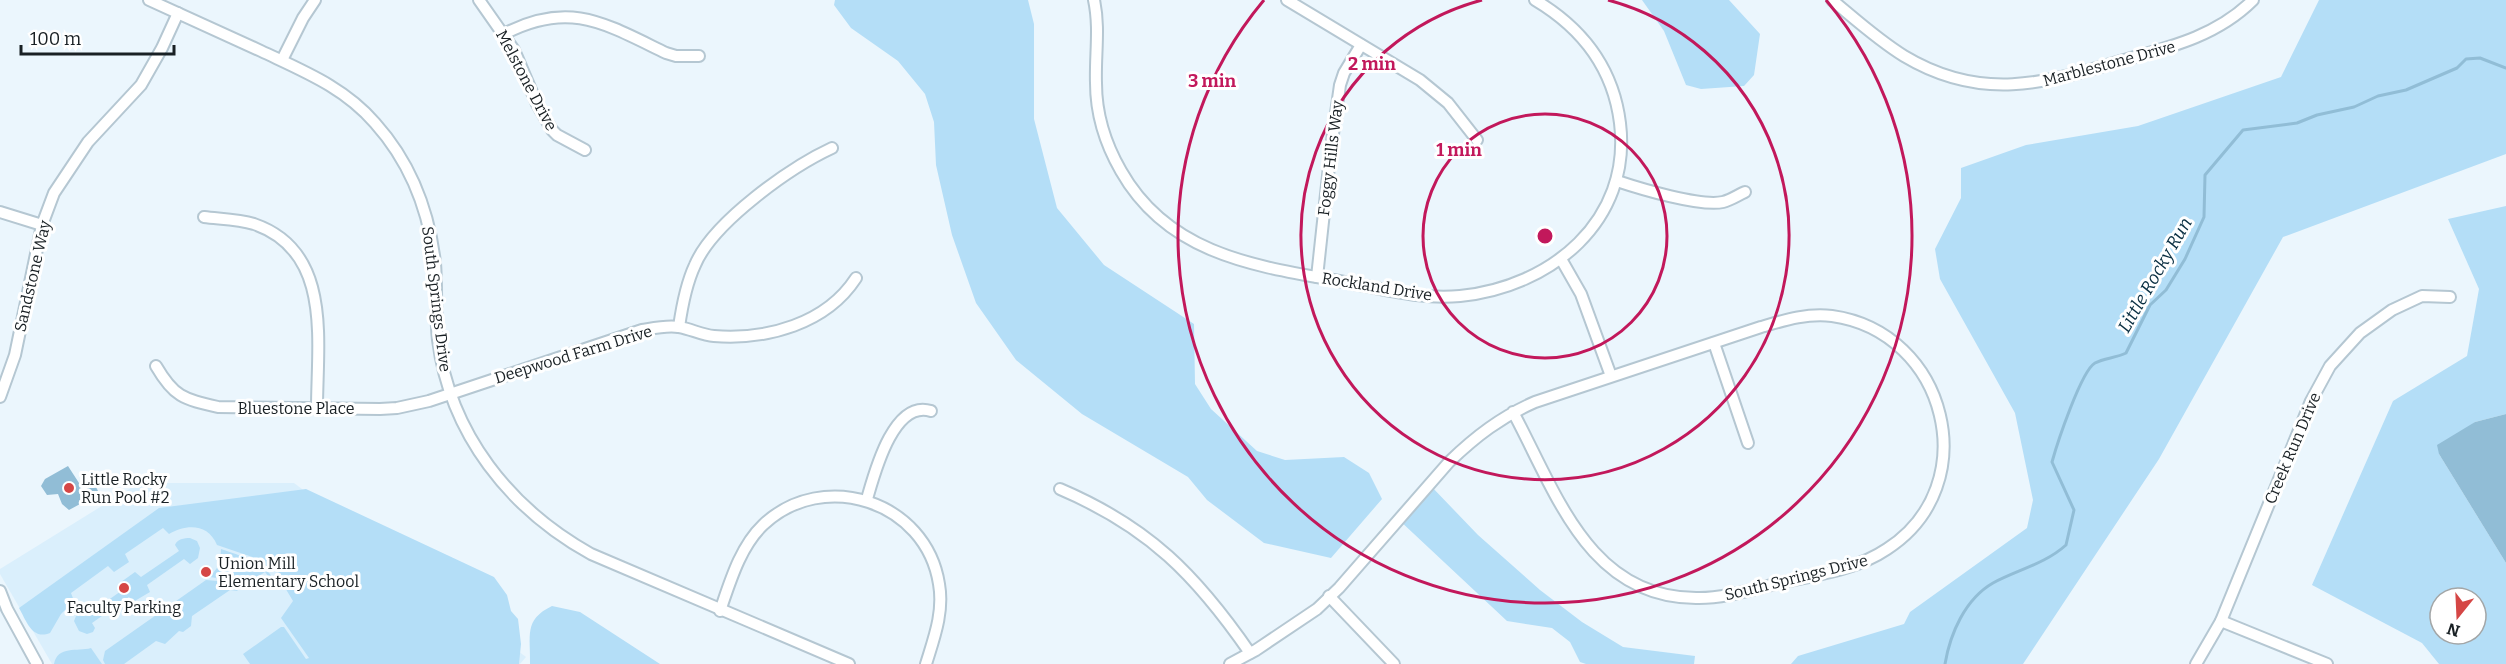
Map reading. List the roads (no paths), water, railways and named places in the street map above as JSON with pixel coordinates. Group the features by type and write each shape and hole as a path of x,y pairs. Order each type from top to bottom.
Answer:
{"street":[{"name":"South Springs Drive","path":"149,0 330,84 360,107 388,138 409,172 423,205 431,235 435,264 438,340 451,393 466,429 487,465 515,498 541,522 591,554 849,664"},
{"path":"282,60 303,18 315,0"},
{"name":"Melstone Drive","path":"479,0 504,34 524,69 537,104 552,130 556,135 585,150"},
{"name":"Rockland Drive","path":"1094,0 1097,34 1096,82 1100,117 1112,155 1132,189 1165,224 1206,249 1240,261 1420,295 1459,296 1487,292 1511,285 1544,271 1561,259 1588,233 1598,219 1617,181 1622,144 1616,99 1607,73 1588,43 1571,26 1535,0"},
{"path":"1287,0 1434,90 1460,116 1477,140"},
{"name":"Marblestone Drive","path":"1832,0 1887,44 1921,65 1968,81 2006,85 2059,79 2176,45 2214,29 2253,0"},
{"path":"504,34 535,15 563,10 589,15 666,53 676,56 699,56"},
{"name":"Sandstone Way","path":"0,397 15,354 42,225 54,193 88,142 141,85 178,14"},
{"name":"Foggy Hills Way","path":"1317,277 1340,85 1344,73 1361,45"},
{"path":"679,327 686,292 695,264 706,244 723,224 805,160 832,148"},
{"path":"1617,181 1674,196 1712,202 1724,202 1745,192"},
{"path":"0,212 42,225"},
{"path":"204,217 247,222 265,229 288,245 305,266 317,305 318,408"},
{"path":"1561,259 1581,294 1611,376"},
{"name":"Deepwood Farm Drive","path":"451,393 642,330 679,327 712,336 742,336 774,332 810,318 831,306 848,291 856,278"},
{"name":"Creek Run Drive","path":"2196,664 2221,621 2311,401 2330,366 2360,333 2392,310 2422,296 2450,297"},
{"name":"South Springs Drive","path":"1230,664 1250,654 1317,609 1449,462 1484,430 1513,412 1611,376 1798,316 1821,315 1845,319 1889,338 1907,353 1923,373 1934,395 1941,418 1944,444 1941,467 1933,493 1921,515 1905,535 1871,559 1827,573 1713,597 1684,598 1654,592 1617,574 1586,545 1513,412"},
{"path":"1714,342 1748,443"},
{"name":"Bluestone Place","path":"156,366 169,389 202,403 233,408 396,408 451,393"},
{"path":"867,499 879,458 893,431 912,414 931,411"},
{"path":"1060,489 1088,501 1123,521 1163,550 1209,595 1250,654"},
{"path":"720,610 747,547 763,525 779,512 797,503 825,496 867,499 890,510 910,526 923,543 933,562 939,583 940,612 926,664"},
{"path":"0,591 3,605 37,664"},
{"path":"1329,596 1394,664"},
{"path":"2221,621 2327,664"}],"waterway":[{"name":"Little Rocky Run","path":"1945,664 1955,629 1974,598 1993,583 2040,562 2066,545 2074,510 2052,462 2077,393 2083,379 2095,363 2126,353 2150,305 2166,290 2185,259 2204,217 2205,175 2243,130 2297,123 2317,115 2354,107 2378,96 2406,90 2457,68 2466,59 2480,58 2506,68"}],"place":[{"name":"Little Rocky Run Pool #2","path":"69,488"},
{"name":"Union Mill Elementary School","path":"206,572"},
{"name":"Faculty Parking","path":"124,588"}]}
